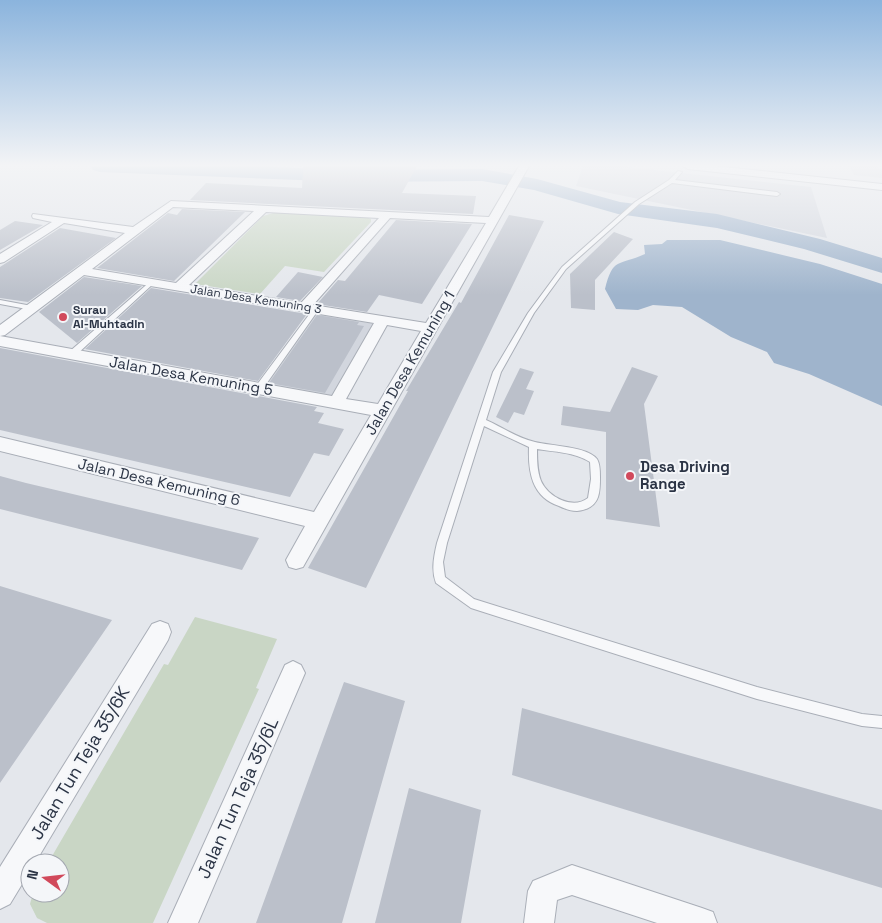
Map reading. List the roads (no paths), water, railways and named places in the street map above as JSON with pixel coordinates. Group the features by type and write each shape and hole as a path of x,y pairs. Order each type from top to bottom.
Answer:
{"street":[{"path":"0,332 164,209"},
{"path":"179,287 263,209"},
{"path":"283,209 494,220"},
{"name":"Jalan Desa Kemuning 1","path":"296,560 501,209"},
{"path":"310,308 387,215"},
{"path":"37,216 135,231"},
{"path":"0,259 62,220"},
{"name":"Jalan Desa Kemuning 3","path":"82,271 431,328"},
{"path":"336,403 383,320"},
{"name":"Jalan Desa Kemuning 5","path":"0,340 382,411"},
{"name":"Jalan Desa Kemuning 6","path":"0,444 318,520"},
{"name":"Jalan Tun Teja 35/6K","path":"0,894 160,632"},
{"name":"Jalan Tun Teja 35/6L","path":"183,923 293,673"},
{"path":"539,923 543,891 572,880 702,923"}],"lane":[{"path":"630,209 582,251 546,290 497,372 438,562 440,580 471,603 757,693 862,720 882,722"},
{"path":"72,354 152,282"},
{"path":"0,302 32,308"},
{"path":"259,388 310,308"},
{"path":"481,420 533,445 583,455 592,459 596,466 593,498 590,502 579,507 572,507 548,498 535,479 532,468 533,445"}],"water":[{"path":"667,240 720,240 820,264 882,284 882,406 809,374 774,363 767,352 731,337 682,307 653,305 638,310 616,309 605,289 614,267 645,254 644,245 662,244"}],"waterway":[{"path":"626,209 717,221 812,244 882,266"}],"place":[{"name":"Surau Al-Muhtadin","path":"63,317"},
{"name":"Desa Driving Range","path":"630,476"}]}
